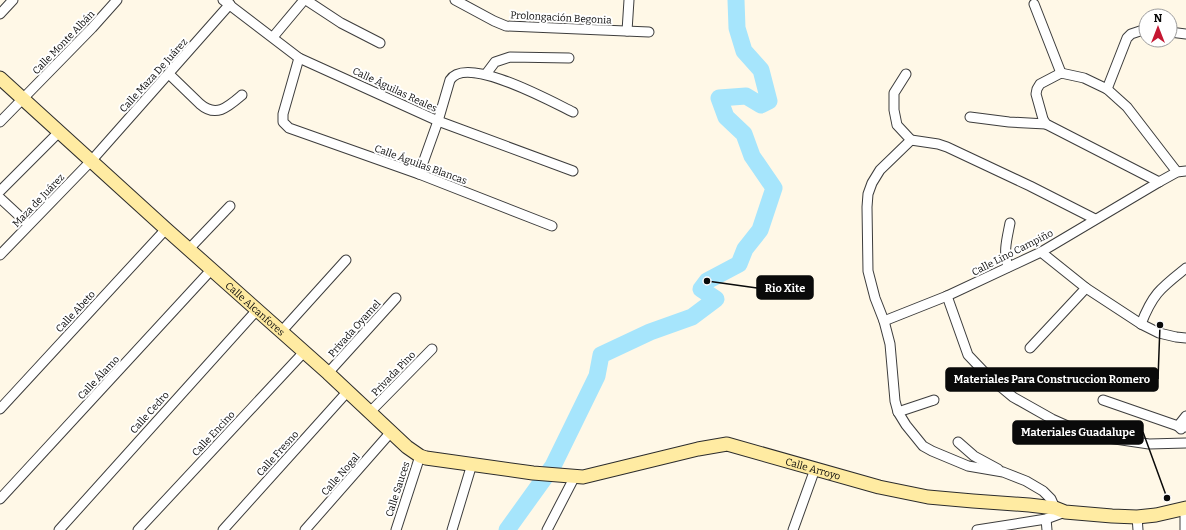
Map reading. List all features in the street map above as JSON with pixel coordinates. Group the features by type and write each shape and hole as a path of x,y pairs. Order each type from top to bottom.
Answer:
{"street":[{"path":"0,14 13,0"},
{"name":"Calle Monte Albán","path":"0,122 118,0"},
{"path":"273,37 305,0 341,23 380,43"},
{"name":"Prolongación Begonia","path":"455,0 506,26 649,32"},
{"path":"627,31 629,0"},
{"name":"Calle Águilas Reales","path":"226,2 299,58 438,121 573,171"},
{"name":"Calle Maza De Juárez","path":"92,160 169,74 226,2"},
{"path":"1034,4 1062,74"},
{"path":"1107,89 1127,38 1131,34 1138,32"},
{"path":"486,74 495,62 510,57 569,58"},
{"name":"Calle Águilas Blancas","path":"299,58 283,114 283,122 289,128 419,174 552,226"},
{"path":"419,174 438,121 450,80 453,76 460,72 486,74 524,89 573,112"},
{"path":"169,74 204,108 211,111 222,110 242,96"},
{"path":"906,74 894,93 894,110 897,125 911,140 938,144 947,147 1030,186 1095,219"},
{"path":"1046,124 1043,119 1036,94 1040,84 1062,74 1084,78 1107,89 1127,107 1182,171"},
{"name":"Calle Alcanfores","path":"0,78 420,456"},
{"path":"970,117 1009,122 1046,124 1159,182"},
{"path":"0,191 60,131"},
{"path":"911,140 880,170 872,183 868,194 867,207 868,270 875,298 890,344 895,401 898,412 906,425 917,438 924,446 932,451 968,466 1003,472 1026,480 1043,491 1060,510 1046,519 977,530"},
{"name":"Maza de Juárez","path":"0,255 28,224 92,160"},
{"name":"Calle Lino Campiño","path":"884,322 947,296 1041,252 1159,182 1182,171"},
{"path":"0,198 28,224"},
{"path":"189,249 230,206"},
{"path":"1008,267 1005,252 1010,223"},
{"name":"Calle Abeto","path":"0,409 166,229"},
{"path":"1041,252 1086,288 1140,324 1158,333 1186,338"},
{"path":"281,332 346,260"},
{"path":"1140,324 1152,299 1160,289 1186,268"},
{"name":"Calle Álamo","path":"0,499 212,269"},
{"path":"1030,348 1086,288"},
{"path":"947,296 968,355 1013,397 1052,419 1088,435 1149,444 1186,443"},
{"name":"Privada Oyamel","path":"328,373 396,298"},
{"name":"Calle Cedro","path":"58,530 257,310"},
{"name":"Privada Pino","path":"370,412 432,349"},
{"name":"Calle Encino","path":"138,530 304,352"},
{"name":"Calle Fresno","path":"223,530 348,391"},
{"path":"898,412 934,400"},
{"path":"1103,400 1182,427 1186,433"},
{"path":"1182,427 1186,416"},
{"name":"Calle Nogal","path":"305,530 392,432"},
{"path":"958,442 974,456 1003,472"},
{"name":"Calle Arroyo","path":"420,456 433,460 569,477 591,476 722,444 734,446 879,487 928,497 1029,505 1112,516 1156,515 1185,508"},
{"name":"Calle Sauces","path":"396,530 420,456"},
{"path":"452,530 472,464"},
{"path":"793,530 815,469"},
{"path":"547,530 569,477"},
{"path":"1185,508 1185,530"},
{"path":"1137,516 1138,530"},
{"path":"1046,519 1047,530"}],"waterway":[{"path":"507,530 553,466 597,376 601,355 650,332 692,317 716,299 701,289 707,281 739,264 745,249 760,230 774,188 752,156 744,134 726,117 719,98 746,96 761,105 769,101 761,70 744,51 737,28 736,0"}],"place":[{"name":"Rio Xite","path":"707,281"},
{"name":"Materiales Para Construccion Romero","path":"1160,325"},
{"name":"Materiales Guadalupe","path":"1167,498"}]}
